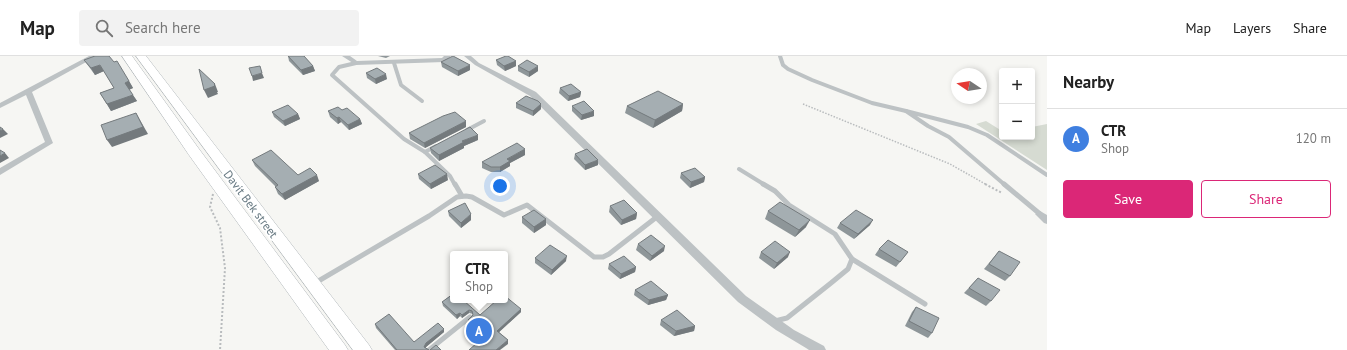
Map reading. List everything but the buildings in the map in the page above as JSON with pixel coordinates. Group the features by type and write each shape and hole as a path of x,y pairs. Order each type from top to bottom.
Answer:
{"main road":[{"name":"Davit Bek street","path":"127,56 194,152 339,350"},
{"name":"Davit Bek street","path":"141,56 363,350"},
{"path":"251,229 265,222"}],"street":[{"path":"0,106 94,56"},
{"path":"345,56 356,63 394,63 444,60 448,56"},
{"path":"467,56 477,64 533,94 742,299 771,322 806,344 820,350"},
{"path":"0,172 50,143 28,90"},
{"path":"1040,214 1047,221"}],"lane":[{"path":"780,56 783,65 788,69 872,103 968,127 987,135 1047,175"},
{"path":"356,63 341,66 334,71 332,75 404,139 425,152 450,176 462,196"},
{"path":"394,63 401,85 422,101"},
{"path":"906,111 928,126 949,137 1040,214"},
{"path":"464,131 484,121"},
{"path":"425,152 438,145"},
{"path":"739,169 775,191 789,205 835,234 852,259 925,304"},
{"path":"312,284 430,216 447,203 462,196 480,200 504,215 527,205 594,257 603,257 609,254 658,216"},
{"path":"771,322 787,318 848,269 852,259"},
{"path":"429,350 470,317"}],"path":[{"path":"803,104 950,164 1005,195"},
{"path":"219,185 211,198 210,207 220,228 225,268 220,350"}],"shaded area":[{"path":"986,121 999,129 999,139 976,124"},
{"path":"1047,124 1047,170 1001,140 1035,140 1035,126"}],"place":[{"name":"CTR","path":"479,331"}]}
